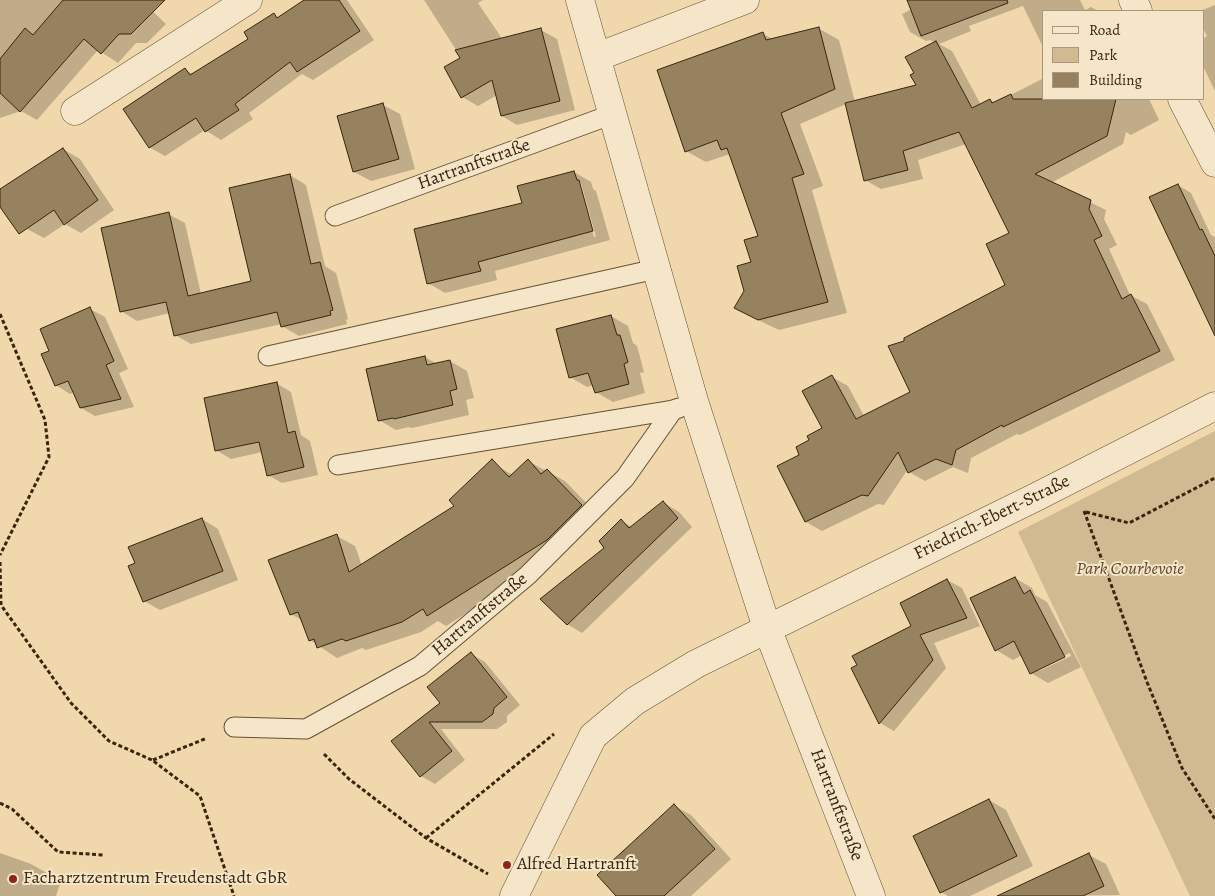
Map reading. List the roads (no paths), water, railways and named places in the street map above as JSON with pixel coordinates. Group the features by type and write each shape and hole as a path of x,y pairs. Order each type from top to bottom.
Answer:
{"street":[{"path":"75,111 248,0"},
{"name":"Hartranftstraße","path":"580,0 656,269 683,406 871,896"},
{"path":"597,57 745,0"},
{"path":"1183,100 1215,163"},
{"name":"Friedrich-Ebert-Straße","path":"516,893 593,736 635,700 696,664 767,628 1034,498 1215,406"}],"lane":[{"name":"Hartranftstraße","path":"336,216 613,114"},
{"path":"268,356 656,269"},
{"name":"Hartranftstraße","path":"234,727 306,729 420,666 528,575 625,478 683,406"},
{"path":"338,465 683,406"}],"place":[{"name":"Alfred Hartranft","path":"507,865"},
{"name":"Facharztzentrum Freudenstadt GbR","path":"13,879"}],"park label":[{"name":"Park Courbevoie","path":"1130,570"}]}
